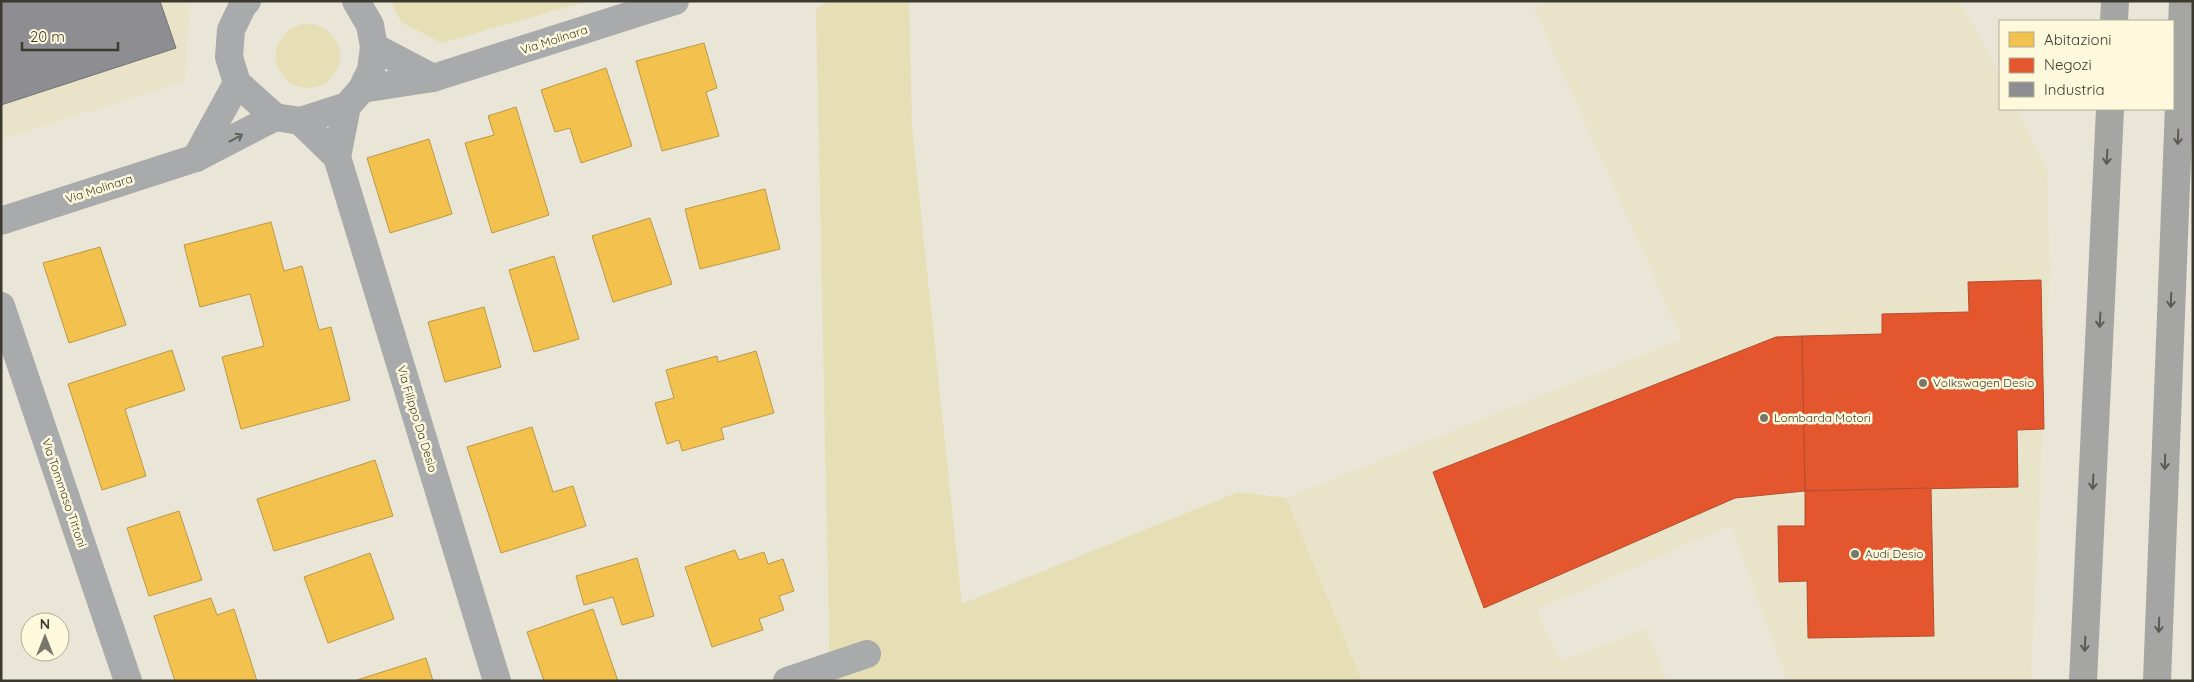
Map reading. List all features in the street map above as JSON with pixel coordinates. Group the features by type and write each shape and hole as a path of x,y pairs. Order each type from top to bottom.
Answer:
{"highway":[{"path":"2114,20 2115,1"},
{"path":"2157,681 2183,1"},
{"path":"2084,681 2110,110"}],"street":[{"path":"356,1 370,25 374,48 433,78"},
{"name":"Via Molinara","path":"1,221 196,158 288,119 354,97 433,78 675,1"},
{"path":"196,158 237,84 229,57 231,30 244,2"},
{"name":"Via Filippo Da Desio","path":"374,48 371,70 354,97 337,157 497,681"},
{"name":"Via Filippo Da Desio","path":"237,84 288,119 337,157"},
{"name":"Via Tommaso Tittoni","path":"1,306 128,681"},
{"path":"788,681 867,654"}],"shaded area":[{"path":"1,1 190,1 185,81 1,140"},
{"path":"391,1 587,1 442,43 401,22"},
{"path":"828,1 909,1 912,127 962,604 1238,492 1286,498 1362,681 830,681 816,10"},
{"name":"Lombarda Motori","path":"1547,1 1960,1 1999,72 1999,110 2018,110 2047,169 2050,269 2031,681 1787,681 1731,525 1537,610 1561,661 1647,629 1667,681 1362,681 1286,498 1682,339 1534,9"},
{"path":"308,24 326,30 334,38 340,56 334,74 326,82 308,88 290,82 282,74 276,56 282,38 290,30"}],"building: Abitazioni":[{"path":"704,43 717,88 706,92 719,136 662,151 636,61"},
{"path":"606,68 632,146 581,163 570,128 555,132 541,90"},
{"path":"516,107 549,215 492,233 465,143 494,135 488,116"},
{"path":"429,139 452,214 390,233 367,158"},
{"path":"765,189 780,249 700,269 685,209"},
{"path":"650,218 672,284 613,302 592,236"},
{"path":"271,222 284,271 302,266 319,330 331,327 350,400 241,429 222,357 264,346 250,294 200,307 184,245"},
{"path":"100,247 126,325 69,343 43,263"},
{"path":"554,256 579,339 534,352 509,270"},
{"path":"484,307 501,367 445,382 428,322"},
{"path":"172,350 185,390 125,409 146,476 102,490 68,384"},
{"path":"756,351 774,413 721,428 724,439 682,451 679,440 667,444 655,403 674,398 666,370 717,356 718,362"},
{"path":"532,427 553,492 573,486 586,526 501,553 467,447"},
{"path":"375,460 393,516 274,551 257,499"},
{"path":"179,511 202,580 149,596 127,528"},
{"path":"735,550 739,560 764,552 768,564 783,559 794,591 779,596 784,610 759,619 763,630 712,647 685,567"},
{"path":"370,553 394,619 328,643 304,577"},
{"path":"637,558 654,616 622,625 613,597 584,605 576,576"},
{"path":"211,598 217,615 234,609 257,681 175,681 154,616"},
{"path":"593,609 618,681 544,681 527,632"},
{"path":"426,658 433,681 354,681"}],"building: Negozi":[{"name":"Volkswagen Desio","path":"2041,280 2044,429 2017,430 2018,487 1805,491 1802,336 1882,334 1882,314 1969,312 1968,282"},
{"path":"1802,336 1805,491 1735,498 1484,608 1433,472 1776,337"},
{"name":"Audi Desio","path":"1931,488 1934,636 1808,638 1807,581 1779,582 1778,526 1805,526 1805,491"}],"building: Industria":[{"path":"1,1 160,1 176,48 1,105"}],"place":[{"name":"Volkswagen Desio","path":"1923,383"},
{"name":"Lombarda Motori","path":"1764,418"},
{"name":"Audi Desio","path":"1855,554"}]}
